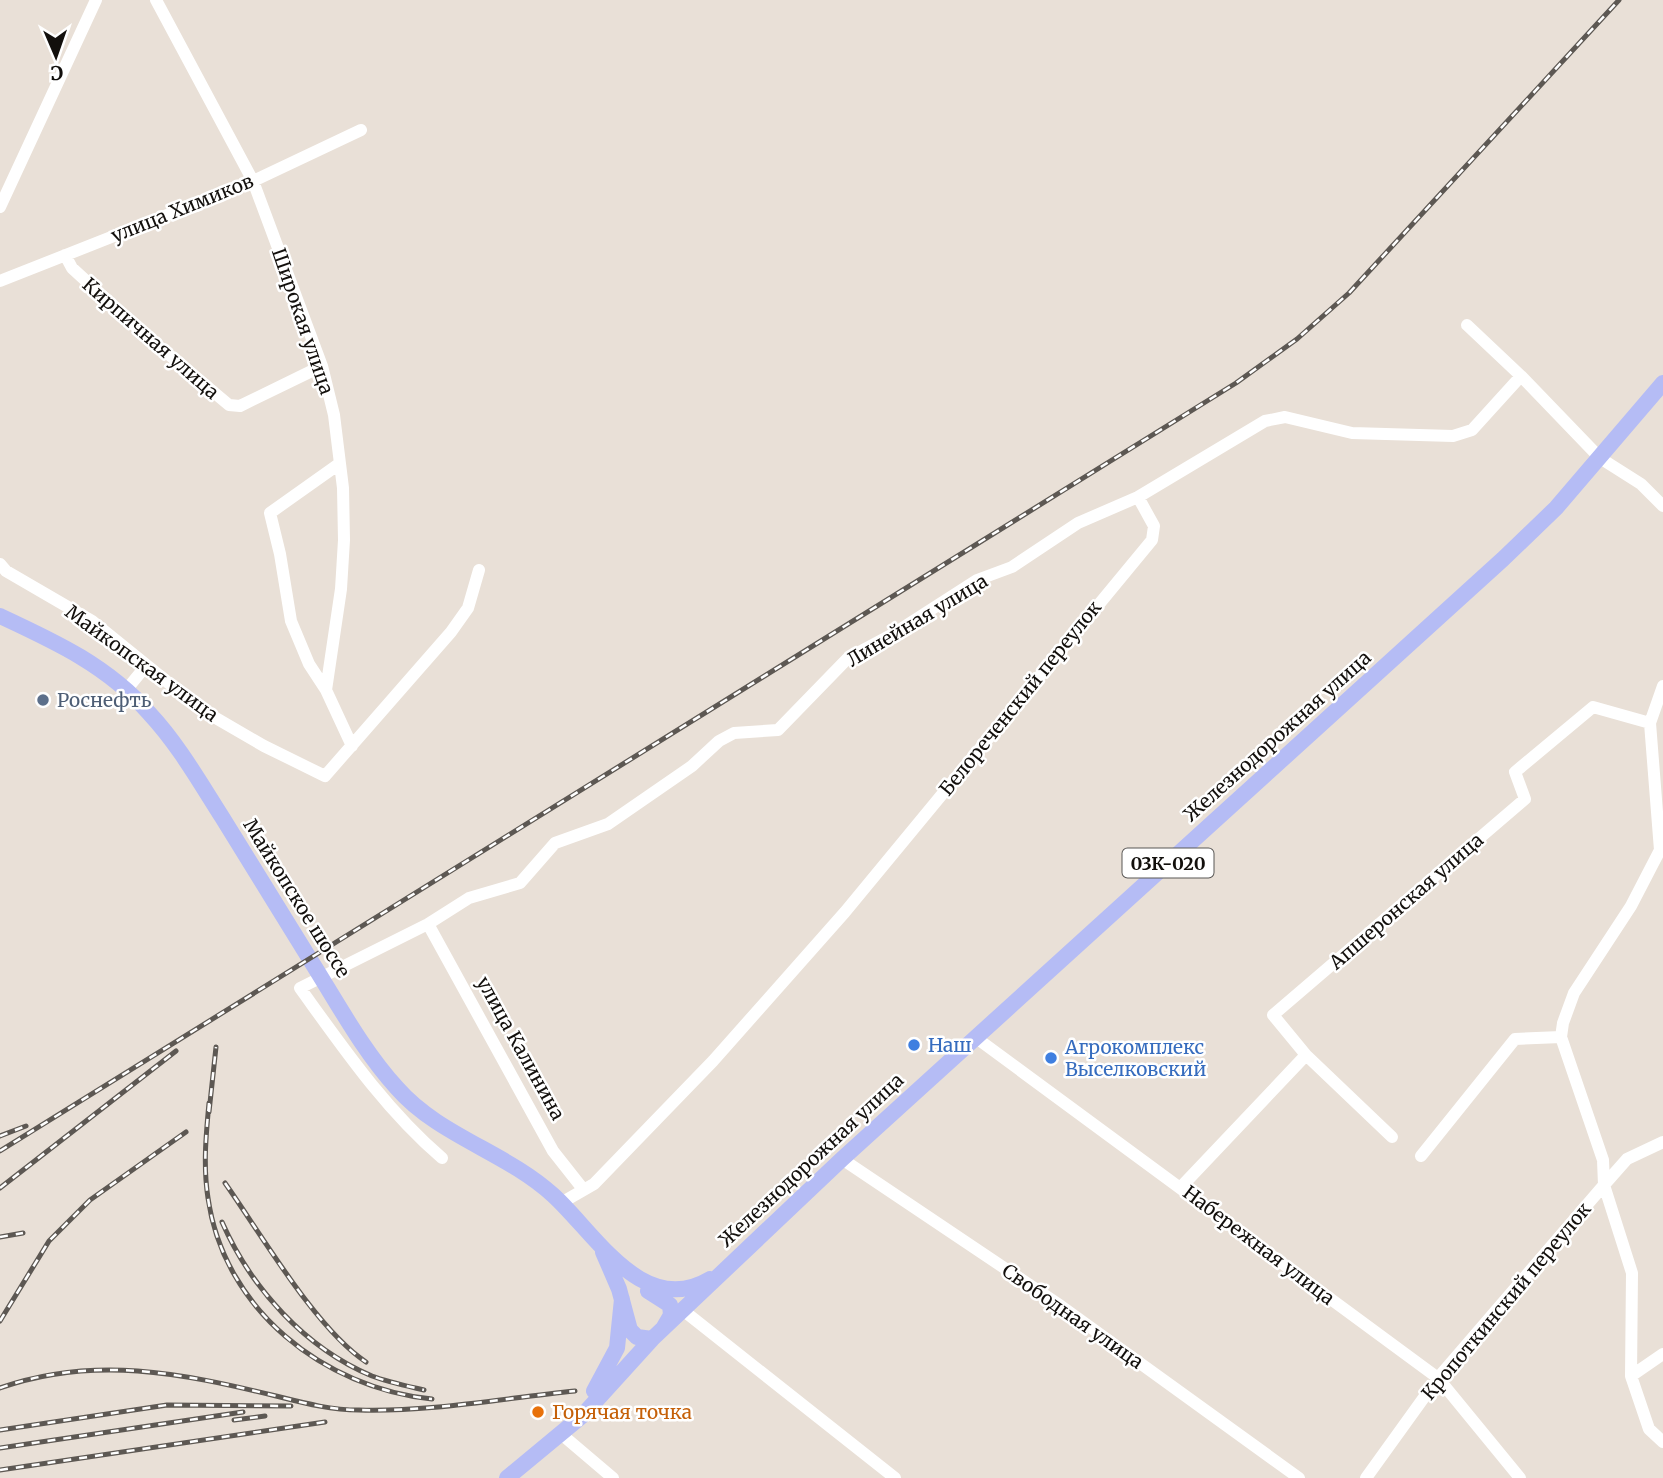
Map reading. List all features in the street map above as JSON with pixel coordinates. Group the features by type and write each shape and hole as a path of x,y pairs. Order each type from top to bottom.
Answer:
{"main road":[{"name":"Железнодорожная улица","path":"507,1478 583,1415 656,1335 842,1159 1503,559 1600,458 1663,383"},
{"name":"Майкопское шоссе","path":"0,616 92,661 127,689 151,714 192,768 346,1018 382,1071 417,1107 530,1175 561,1203"},
{"path":"561,1203 639,1286 670,1305 671,1315 656,1335 641,1339 630,1330 622,1299 599,1244"},
{"path":"624,1269 649,1285 674,1289 697,1286 725,1269"},
{"path":"560,1432 592,1393 615,1356 620,1336 622,1299"}],"street":[{"path":"0,207 96,0"},
{"name":"Широкая улица","path":"156,0 253,181 322,366 334,415 344,527 341,589 326,691"},
{"name":"улица Химиков","path":"0,281 253,181 361,130"},
{"name":"Кирпичная улица","path":"65,255 72,268 132,324 229,405 240,406 322,366"},
{"path":"1467,325 1521,376 1600,458 1641,484 1663,506"},
{"path":"1138,497 1265,421 1285,417 1352,433 1430,437 1472,430 1521,376"},
{"path":"340,464 270,513 281,554 291,621 309,664 326,691 352,746 452,632 468,608 480,570"},
{"name":"Линейная улица","path":"442,1158 407,1128 360,1072 300,988 428,924 469,898 520,883 555,843 608,824 692,766 719,741 734,733 778,730 848,658 977,580 1012,567 1078,523 1138,497"},
{"name":"Белореченский переулок","path":"561,1203 594,1184 713,1061 845,912 1152,540 1154,526 1138,497"},
{"name":"Майкопская улица","path":"0,564 6,571 92,621 145,667 202,710 264,746 325,776 352,746"},
{"path":"127,689 145,667"},
{"path":"1663,686 1650,723 1660,849 1631,906 1574,993 1563,1023 1562,1037 1603,1160 1604,1185 1632,1273 1632,1376 1649,1429 1663,1442"},
{"name":"Апшеронская улица","path":"1392,1137 1306,1055 1273,1015 1525,799 1515,772 1593,707 1650,723"},
{"name":"улица Калинина","path":"428,924 554,1151 583,1189"},
{"name":"Набережная улица","path":"975,1037 1438,1378 1520,1478"},
{"path":"1421,1156 1515,1039 1562,1037"},
{"path":"1181,1187 1306,1055"},
{"name":"Кропоткинский переулок","path":"1366,1478 1438,1378 1604,1185 1627,1159 1663,1142"},
{"name":"Свободная улица","path":"842,1159 1061,1306 1299,1478"},
{"path":"684,1311 895,1478"},
{"path":"1632,1376 1663,1354"},
{"path":"560,1432 612,1478"}],"railway":[{"path":"0,1151 1236,383 1297,339 1349,293 1619,0"},
{"path":"209,1112 216,1047"},
{"path":"0,1188 176,1051"},
{"path":"209,1103 205,1162 208,1198 218,1238 235,1275 257,1308 286,1336 318,1360 354,1379 392,1392 432,1399"},
{"path":"0,1136 26,1126"},
{"path":"0,1321 49,1241 90,1200 186,1132"},
{"path":"225,1183 309,1304 347,1347 366,1362"},
{"path":"222,1222 248,1270 283,1313 303,1332 324,1349 372,1376 424,1390"},
{"path":"0,1237 23,1233"},
{"path":"0,1388 69,1372 138,1371 206,1380 317,1406 359,1410 440,1407 575,1391"},
{"path":"0,1430 167,1405 291,1406"},
{"path":"0,1448 243,1412"},
{"path":"234,1420 265,1416"},
{"path":"0,1470 325,1422"}],"place":[{"name":"Роснефть","path":"43,700"},
{"name":"Наш","path":"914,1045"},
{"name":"Агрокомплекс Выселковский","path":"1051,1058"},
{"name":"Горячая точка","path":"538,1412"}]}
